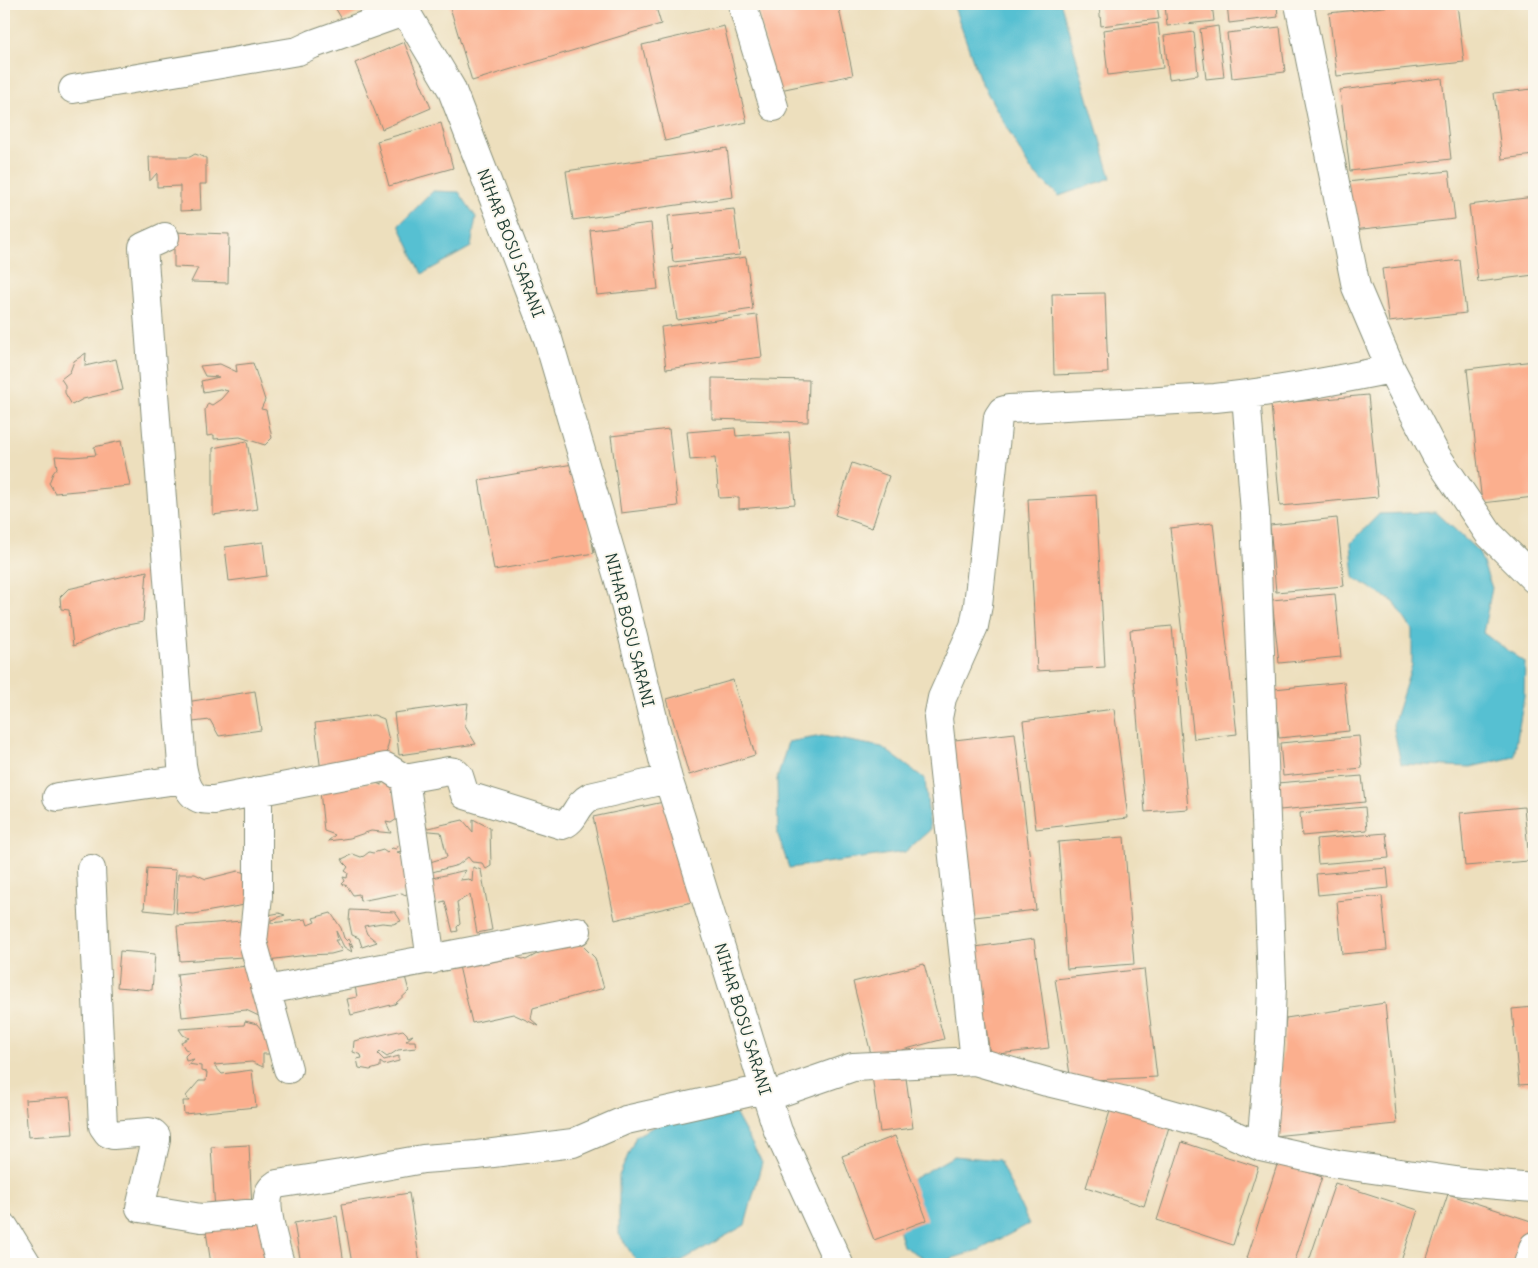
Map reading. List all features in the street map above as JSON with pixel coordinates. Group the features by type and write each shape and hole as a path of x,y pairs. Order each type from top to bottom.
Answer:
{"street":[{"path":"742,4 774,107"},
{"path":"1299,4 1356,287 1391,369 1436,455 1489,534 1534,579"},
{"path":"73,89 298,51 403,7"},
{"name":"NIHAR BOSU SARANI","path":"403,7 452,88 548,338 620,584 668,779 765,1093 778,1131 839,1264"},
{"path":"165,237 143,247 184,779 190,791 200,799 214,800 386,768 404,779 449,771 455,772 459,776 465,795 562,824 571,820 581,803 590,797 668,779"},
{"path":"975,1062 938,718 942,698 974,626 978,605 998,417 1002,411 1009,409 1205,399 1246,395 1323,383 1391,369"},
{"path":"1246,395 1255,513 1272,985 1270,1043 1261,1147"},
{"path":"57,797 184,779"},
{"path":"404,779 430,960"},
{"path":"258,791 258,896 253,942 288,1069"},
{"path":"91,869 103,1126 108,1133 113,1135 149,1132 156,1136 140,1208 201,1218 268,1212"},
{"path":"267,990 578,931"},
{"path":"280,1264 268,1212 269,1193 273,1186 277,1184 423,1159 572,1144 626,1120 765,1093 852,1067 975,1062 1214,1126 1261,1147 1336,1164 1463,1182 1534,1188"},
{"path":"4,1227 27,1264"},
{"path":"1528,1264 1534,1246"}],"water":[{"path":"953,4 1061,4 1111,178 1059,196 1030,169 980,80"},
{"path":"433,191 459,192 476,217 471,247 422,274 399,225"},
{"path":"1436,512 1479,552 1492,588 1483,633 1525,662 1524,697 1514,757 1471,767 1401,764 1393,725 1412,665 1412,630 1394,602 1354,578 1351,543 1379,514"},
{"path":"822,736 882,747 925,779 930,830 905,852 789,868 778,835 777,779 788,742"},
{"path":"683,1112 735,1113 762,1162 745,1225 681,1261 660,1264 638,1264 619,1234 619,1176 636,1136"},
{"path":"954,1156 999,1160 1029,1224 979,1250 934,1264 903,1246 888,1193"}],"building":[{"path":"333,4 373,4 343,21"},
{"path":"449,4 655,4 661,24 472,81"},
{"path":"757,4 838,4 853,75 775,91"},
{"path":"1099,4 1157,4 1159,19 1101,26"},
{"path":"1165,4 1212,4 1214,21 1167,26"},
{"path":"1227,4 1277,4 1278,17 1229,23"},
{"path":"1410,4 1457,4 1464,62 1337,76 1329,13"},
{"path":"1158,23 1163,68 1108,75 1103,30"},
{"path":"724,26 747,122 665,141 642,45"},
{"path":"1218,26 1224,77 1206,79 1200,29"},
{"path":"1280,27 1285,72 1232,78 1227,33"},
{"path":"1194,32 1198,75 1169,79 1164,36"},
{"path":"404,42 431,108 382,129 355,63"},
{"path":"1442,78 1451,159 1350,171 1340,90"},
{"path":"1533,89 1534,155 1502,159 1494,93"},
{"path":"441,123 453,168 389,186 377,141"},
{"path":"727,148 733,197 573,220 566,171"},
{"path":"195,154 206,158 206,184 200,184 201,210 180,211 180,186 157,187 157,173 150,181 149,157 190,157"},
{"path":"1449,171 1455,219 1353,230 1347,182"},
{"path":"1534,197 1534,275 1478,282 1469,205"},
{"path":"734,209 740,255 673,262 668,216"},
{"path":"651,223 658,289 597,295 590,230"},
{"path":"174,232 229,234 228,283 191,282 198,268 174,267"},
{"path":"746,257 753,309 677,320 669,268"},
{"path":"1460,260 1466,313 1389,322 1382,269"},
{"path":"1105,293 1108,373 1054,375 1052,294"},
{"path":"757,315 762,357 666,369 661,327"},
{"path":"86,353 85,366 116,359 123,390 83,399 72,405 65,393 65,385 61,379 70,372 74,361"},
{"path":"1534,361 1534,497 1482,503 1467,369"},
{"path":"253,363 265,400 261,409 266,410 272,438 265,445 240,437 214,439 214,435 207,436 205,410 208,403 212,405 228,391 220,389 203,392 201,381 219,377 205,376 200,366 220,364 237,372 236,365"},
{"path":"712,378 809,380 808,422 712,419"},
{"path":"1368,395 1378,497 1280,506 1271,404"},
{"path":"735,428 736,436 789,432 795,504 739,509 739,497 719,498 715,458 690,460 687,432"},
{"path":"669,429 678,506 621,513 611,436"},
{"path":"121,441 130,486 55,493 49,483 57,468 55,456 96,455 94,447"},
{"path":"247,441 258,509 213,515 213,448"},
{"path":"579,463 594,553 494,570 479,480"},
{"path":"852,463 889,476 872,528 835,515"},
{"path":"1096,495 1105,667 1037,671 1028,499"},
{"path":"1337,518 1344,586 1276,592 1270,525"},
{"path":"1213,523 1237,734 1194,739 1170,528"},
{"path":"263,542 267,576 229,581 225,547"},
{"path":"147,571 143,622 117,627 73,646 69,610 61,609 60,597 68,589"},
{"path":"1335,594 1341,657 1279,663 1272,600"},
{"path":"1172,626 1188,809 1145,812 1130,630"},
{"path":"733,680 755,755 689,775 667,699"},
{"path":"1344,682 1349,731 1279,738 1274,689"},
{"path":"255,691 261,730 219,736 210,720 184,723 180,703"},
{"path":"468,703 465,726 476,744 399,755 394,713"},
{"path":"1114,709 1128,818 1036,829 1023,721"},
{"path":"374,715 384,719 389,741 387,749 389,759 321,772 315,723"},
{"path":"1015,733 1036,910 966,918 946,741"},
{"path":"1359,736 1362,768 1283,776 1280,743"},
{"path":"1362,776 1365,802 1280,810 1277,783"},
{"path":"382,780 400,789 391,792 401,802 403,815 391,823 386,822 391,833 371,831 350,838 328,841 335,835 324,831 320,791 373,782 382,785"},
{"path":"673,800 696,901 615,920 593,817"},
{"path":"1365,807 1367,830 1302,836 1300,813"},
{"path":"1524,807 1529,861 1465,866 1460,813"},
{"path":"473,819 490,828 491,866 486,869 482,863 472,862 468,857 458,865 425,874 423,864 447,857 441,832 419,830 463,820 473,832"},
{"path":"1386,833 1389,858 1318,864 1316,839"},
{"path":"1124,837 1134,964 1067,969 1058,842"},
{"path":"399,845 402,846 403,851 397,852 402,854 408,893 360,901 359,894 353,895 347,886 342,884 345,881 343,877 347,878 348,873 345,871 348,867 342,859 353,854 361,857 369,852 373,853 383,850 387,853 392,848 396,849"},
{"path":"473,867 481,870 492,930 477,933 470,895 457,902 460,924 457,927 458,931 453,932 445,901 430,905 424,880 466,870 460,880 469,879 472,882"},
{"path":"147,868 176,870 173,913 144,910"},
{"path":"1387,868 1389,888 1318,895 1316,874"},
{"path":"238,871 256,875 250,904 194,914 176,913 178,874 195,874 206,879"},
{"path":"1382,896 1387,950 1342,954 1337,901"},
{"path":"350,910 395,912 401,921 393,924 382,923 364,926 367,934 377,942 362,947 359,938 352,935 349,921"},
{"path":"279,913 285,915 271,920 271,923 306,919 308,925 315,922 313,918 331,913 341,928 344,938 347,941 349,939 354,948 349,943 352,952 344,947 336,931 338,940 335,940 342,951 331,954 268,960 261,918"},
{"path":"242,921 244,957 180,961 177,926"},
{"path":"1034,939 1049,1048 990,1055 975,947"},
{"path":"581,944 595,958 604,988 533,1008 531,1019 539,1026 513,1014 472,1023 459,966 507,954 526,960 546,949"},
{"path":"120,951 155,954 152,990 117,987"},
{"path":"924,964 944,1039 872,1058 853,982"},
{"path":"247,966 263,1018 246,1010 182,1017 177,974"},
{"path":"1144,969 1157,1077 1071,1081 1055,979"},
{"path":"404,973 409,991 395,1004 351,1015 347,999 357,997 355,986"},
{"path":"1385,1003 1397,1124 1273,1136 1286,1018"},
{"path":"1534,1007 1534,1084 1519,1085 1512,1009"},
{"path":"245,1021 257,1024 266,1036 271,1054 263,1054 263,1067 252,1062 214,1065 222,1074 252,1070 256,1107 184,1114 183,1101 189,1101 186,1096 199,1081 206,1081 207,1072 201,1071 201,1066 188,1064 194,1059 186,1061 185,1056 190,1051 185,1049 181,1042 189,1038 183,1035 179,1029 244,1025"},
{"path":"403,1030 408,1037 413,1035 406,1041 415,1041 416,1048 398,1050 387,1057 380,1052 378,1054 384,1060 399,1056 399,1061 384,1065 380,1062 380,1067 370,1070 359,1068 357,1059 362,1058 361,1055 353,1052 354,1041"},
{"path":"905,1071 913,1128 880,1132 872,1076"},
{"path":"70,1097 73,1134 28,1137 25,1100"},
{"path":"1112,1105 1170,1124 1144,1206 1086,1187"},
{"path":"895,1136 927,1220 874,1240 842,1156"},
{"path":"1182,1142 1258,1167 1233,1245 1157,1220"},
{"path":"249,1145 252,1209 215,1211 211,1147"},
{"path":"1278,1162 1322,1177 1294,1264 1266,1264 1247,1258"},
{"path":"1335,1183 1418,1210 1400,1264 1308,1264"},
{"path":"409,1193 420,1264 352,1264 342,1204"},
{"path":"1448,1194 1534,1222 1534,1231 1523,1264 1425,1264"},
{"path":"259,1216 267,1264 211,1264 205,1225"},
{"path":"337,1216 344,1264 301,1264 294,1223"}]}
